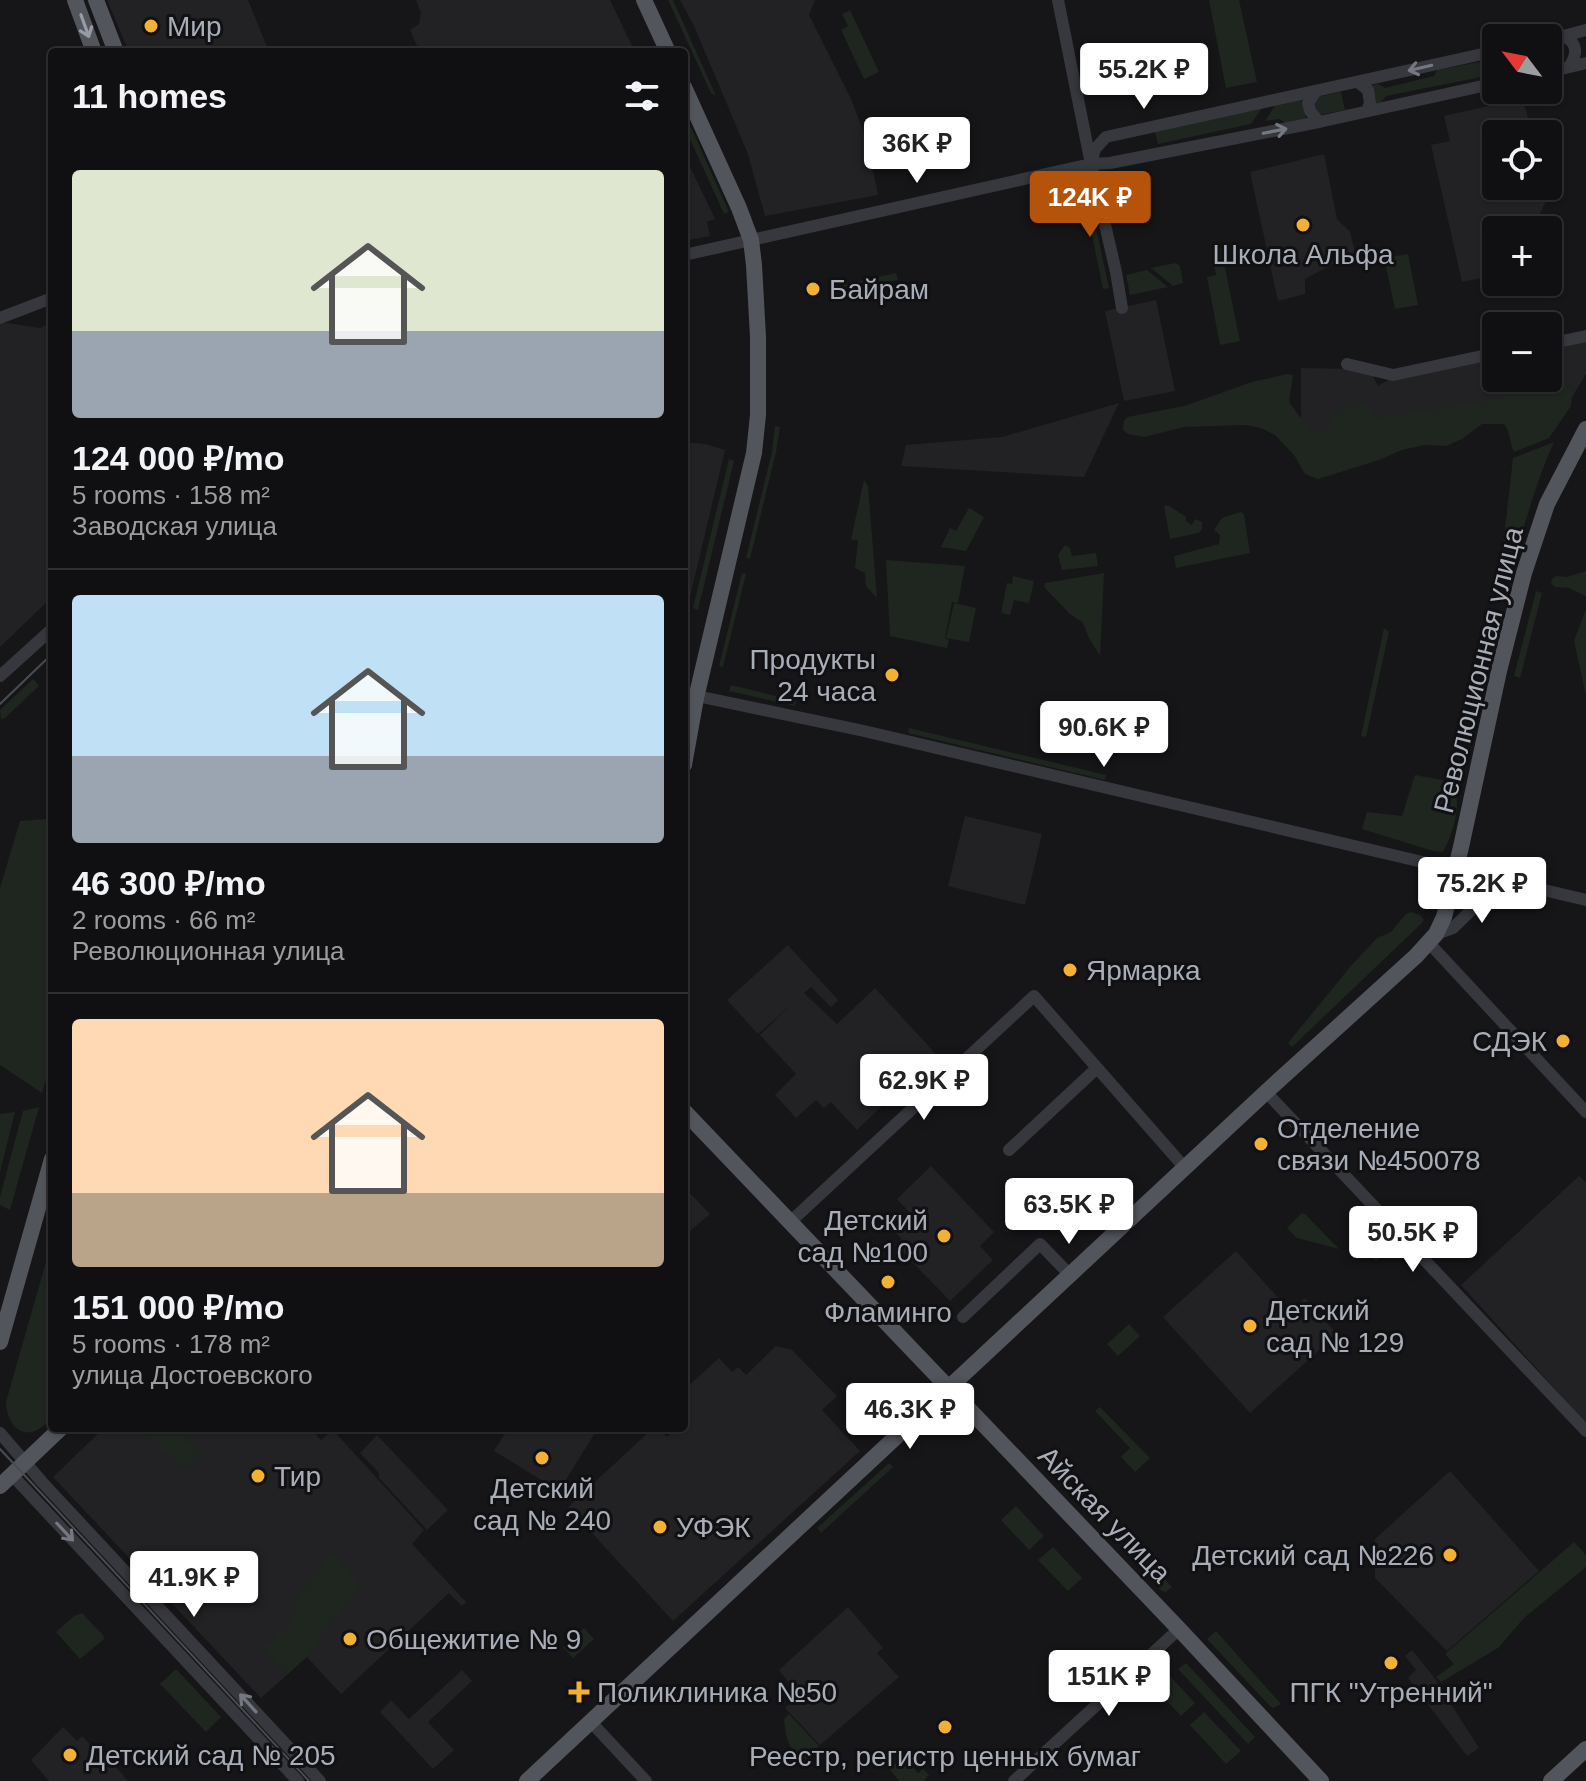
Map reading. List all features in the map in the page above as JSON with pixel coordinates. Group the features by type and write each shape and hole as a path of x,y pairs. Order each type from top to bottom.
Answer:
{"main road":[{"path":"75,0 93,48"},
{"path":"96,0 109,48"},
{"path":"644,0 666,48"},
{"path":"688,96 751,240 758,337 754,453 688,744"},
{"name":"Революционная улица","path":"527,1781 1433,939 1444,917 1457,867 1499,671 1524,573 1547,504 1586,429"},
{"name":"Айская улица","path":"688,1115 1321,1781"},
{"path":"0,1342 48,1173"},
{"path":"6,1481 57,1432"},
{"path":"1551,1781 1586,1749"}],"street":[{"path":"1058,0 1122,308"},
{"path":"1564,36 1586,30"},
{"path":"1564,36 1576,48 1575,58 1569,67"},
{"path":"1084,128 1096,136 1106,137 1482,54"},
{"path":"1562,69 1586,63"},
{"path":"1358,82 1368,90 1370,103 1367,111"},
{"path":"688,254 1091,164 1110,163 1319,122 1482,86"},
{"path":"1316,91 1308,103 1319,122"},
{"path":"1136,131 1148,143 1145,156"},
{"path":"1091,164 1095,149 1106,137"},
{"path":"0,318 48,300"},
{"path":"1562,341 1586,336"},
{"path":"1347,364 1393,375 1482,356"},
{"path":"0,676 48,633"},
{"path":"697,696 864,731 1357,848 1457,867 1586,900"},
{"path":"1503,879 1453,928 1433,939 1586,1112"},
{"path":"789,1223 1034,996 1185,1168"},
{"path":"1009,1150 1097,1068"},
{"path":"1266,1092 1586,1431"},
{"path":"963,1317 1040,1244 1070,1275"},
{"path":"0,1433 320,1781"},
{"path":"6,1481 298,1781"},
{"path":"1014,1781 1179,1629"},
{"path":"591,1722 646,1781"}],"shaded area":[{"path":"107,0 248,0 267,48 127,48"},
{"path":"416,0 610,0 633,48 418,48 410,30 419,24 421,13"},
{"path":"668,0 673,0 716,96 711,93"},
{"path":"680,0 815,0 809,15 851,99 867,141 878,195 765,216 748,154"},
{"path":"1209,0 1239,0 1257,82 1226,88"},
{"path":"850,10 879,72 864,79 841,30 848,26 842,14"},
{"path":"1482,62 1482,77 1386,96 1376,104 1372,85 1385,88 1434,76 1437,70"},
{"path":"1341,92 1345,110 1319,115 1314,111 1313,101 1317,97"},
{"path":"1301,100 1306,119 1286,124 1280,119 1265,121 1275,106"},
{"path":"1497,104 1524,104 1528,120 1482,120 1482,200 1547,200 1539,216 1482,216 1482,278 1462,282 1431,145 1450,141 1444,116"},
{"path":"1262,108 1251,124 1158,144 1155,132"},
{"path":"688,121 729,212 724,214 688,135"},
{"name":"Школа Альфа","path":"1324,154 1337,219 1350,232 1355,252 1305,279 1305,294 1278,301 1250,172"},
{"path":"688,162 715,219 707,222 710,236 688,240"},
{"path":"1093,214 1109,288 1103,289 1088,215"},
{"path":"1221,248 1240,341 1220,345 1207,277 1216,275 1211,250"},
{"path":"1408,254 1418,305 1395,309 1384,258"},
{"path":"1176,263 1180,266 1183,283 1173,286 1151,268"},
{"path":"1147,270 1168,287 1130,295 1126,275"},
{"path":"896,273 898,280 828,294 833,287"},
{"path":"1156,300 1175,391 1124,401 1105,311"},
{"path":"0,322 40,328 48,324 48,601 0,647"},
{"path":"1586,341 1586,374 1571,399 1301,447 1301,368 1371,372 1378,386 1395,376 1482,360 1482,392 1562,392 1562,345"},
{"path":"1293,375 1289,402 1310,431 1323,432 1340,409 1366,404 1377,418 1526,392 1562,392 1562,383 1572,391 1571,406 1549,438 1514,452 1504,424 1482,424 1446,446 1424,445 1402,450 1318,479 1305,474 1294,455 1275,435 1261,428 1246,425 1184,427 1144,437 1123,430 1127,417 1184,406 1252,382"},
{"path":"1119,403 1084,477 901,466 906,445 1002,437"},
{"path":"775,426 780,427 776,452 750,559 746,558 772,452"},
{"path":"688,442 725,450 688,605"},
{"path":"1554,442 1512,563 1501,564 1513,458"},
{"path":"729,459 734,461 698,610 693,608"},
{"path":"864,480 868,486 877,598 866,586 865,573 855,568 858,541 851,539"},
{"path":"1168,505 1192,525 1195,519 1202,522 1199,533 1170,539 1164,506"},
{"path":"969,508 984,517 966,551 941,547 950,528 956,531"},
{"path":"1241,512 1244,514 1250,553 1176,568 1174,556 1219,544 1220,535 1214,530 1222,518"},
{"path":"1065,545 1070,548 1072,556 1096,553 1098,566 1062,570 1058,555"},
{"path":"886,560 965,566 958,603 952,602 945,638 949,640 947,648 890,636"},
{"path":"1586,571 1586,596 1551,583 1556,576 1567,577"},
{"path":"742,573 746,574 723,667 719,666"},
{"path":"1104,573 1100,656 1083,623 1044,587 1045,583"},
{"path":"1013,576 1034,581 1029,603 1014,600 1010,615 1001,613 1007,583 1012,584"},
{"path":"1536,591 1542,593 1520,678 1514,676"},
{"path":"954,603 976,608 969,642 946,638"},
{"path":"1586,609 1586,696 1574,641"},
{"path":"1384,628 1389,632 1366,737 1361,736"},
{"path":"33,679 39,686 1,720 0,710"},
{"path":"731,685 796,701 795,706 729,691"},
{"path":"909,728 1106,775 1105,780 908,733"},
{"path":"1415,775 1458,783 1457,810 1443,852 1362,829 1367,812 1402,816"},
{"path":"965,816 1042,834 1025,905 948,886"},
{"path":"48,818 48,1073 42,1093 0,1065 0,888 20,821"},
{"path":"1411,912 1420,915 1424,920 1422,923 1292,1047 1288,1043 1350,967 1377,938 1391,932"},
{"path":"788,945 838,1000 831,1007 811,987 804,993 837,1024 875,988 936,1054 857,1130 831,1102 824,1108 816,1100 796,1118 775,1095 796,1074 760,1035 790,1006 758,1034 727,1000"},
{"path":"39,1107 10,1210 0,1205 0,1197 23,1111"},
{"path":"15,1112 0,1172 0,1114"},
{"name":"Детский сад №100","path":"931,1166 994,1232 980,1246 993,1260 950,1301 896,1245 902,1239 894,1231 911,1214 897,1199"},
{"path":"1579,1176 1586,1182 1586,1423 1461,1285"},
{"path":"688,1191 710,1214 688,1233"},
{"path":"1302,1213 1339,1249 1297,1238 1287,1228"},
{"path":"1375,1228 1392,1247 1376,1261 1359,1243"},
{"name":"Детский сад № 129","path":"1236,1251 1290,1311 1305,1298 1337,1334 1250,1413 1163,1317"},
{"path":"48,1255 48,1421 35,1431 22,1432 13,1425 6,1402"},
{"path":"1129,1324 1140,1336 1118,1356 1107,1344"},
{"path":"776,1346 792,1350 837,1396 822,1410 860,1451 673,1621 568,1507 649,1432 662,1432 667,1437 673,1432 688,1432 688,1386 719,1358 732,1372 738,1367 746,1375"},
{"path":"1100,1407 1150,1458 1135,1472 1121,1457 1130,1448 1095,1411"},
{"path":"100,1432 314,1432 321,1440 335,1432 424,1530 412,1544 466,1602 462,1606 449,1593 341,1694 307,1657 261,1698 53,1477"},
{"path":"146,1432 181,1432 202,1454 183,1471"},
{"name":"Детский сад № 240","path":"506,1432 596,1432 559,1491 494,1451"},
{"path":"377,1435 448,1510 427,1530 360,1453"},
{"path":"889,1463 893,1467 821,1533 817,1528"},
{"name":"Детский сад №226","path":"1450,1471 1539,1571 1447,1651 1375,1578 1375,1539"},
{"path":"1016,1506 1044,1536 1029,1550 1001,1520"},
{"path":"1574,1542 1586,1555 1586,1567 1524,1618 1498,1648 1441,1682 1436,1677 1454,1664 1445,1654"},
{"path":"1053,1547 1082,1578 1068,1591 1038,1560"},
{"path":"1137,1549 1172,1587 1166,1592 1131,1558"},
{"path":"332,1553 361,1586 309,1653 288,1674 263,1648 293,1620 296,1598"},
{"path":"848,1607 883,1648 877,1653 899,1677 820,1745 785,1708 799,1696 779,1670"},
{"path":"82,1613 104,1639 80,1659 56,1632"},
{"path":"584,1628 594,1639 573,1658 563,1647"},
{"path":"1216,1631 1281,1704 1273,1708 1270,1706 1207,1639"},
{"path":"1412,1650 1433,1676 1479,1748 1467,1756 1408,1678 1416,1670 1405,1656"},
{"path":"1186,1663 1255,1737 1248,1744 1178,1669"},
{"path":"176,1669 221,1717 206,1732 160,1684"},
{"path":"462,1670 472,1681 428,1722 454,1750 433,1769 380,1712 391,1700 409,1719"},
{"path":"1168,1674 1195,1703 1181,1716 1154,1687"},
{"path":"1204,1712 1241,1751 1226,1764 1190,1725"},
{"path":"789,1714 819,1746 806,1759 789,1743 784,1719"},
{"name":"Детский сад № 205","path":"63,1727 77,1741 82,1736 95,1750 100,1748 128,1781 49,1781 31,1760"},
{"path":"899,1759 905,1765 908,1762 918,1773 923,1769 929,1775 924,1781 899,1781 890,1770"}],"tram line":[{"path":"0,704 48,658"},
{"path":"0,1449 309,1781"}],"place":[{"name":"Мир","path":"151,26"},
{"name":"Школа Альфа","path":"1303,225"},
{"name":"Байрам","path":"813,289"},
{"name":"Продукты 24 часа","path":"892,675"},
{"name":"Ярмарка","path":"1070,970"},
{"name":"СДЭК","path":"1563,1041"},
{"name":"Отделение связи №450078","path":"1261,1144"},
{"name":"Детский сад №100","path":"944,1236"},
{"name":"Фламинго","path":"888,1282"},
{"name":"Детский сад № 129","path":"1250,1326"},
{"name":"Детский сад № 240","path":"542,1458"},
{"name":"Тир","path":"258,1476"},
{"name":"УФЭК","path":"660,1527"},
{"name":"Детский сад №226","path":"1450,1555"},
{"name":"Общежитие № 9","path":"350,1639"},
{"name":"ПГК \"Утренний\"","path":"1391,1663"},
{"name":"Поликлиника №50","path":"579,1692"},
{"name":"Реестр, регистр ценных бумаг","path":"945,1727"},
{"name":"Детский сад № 205","path":"70,1755"}]}
